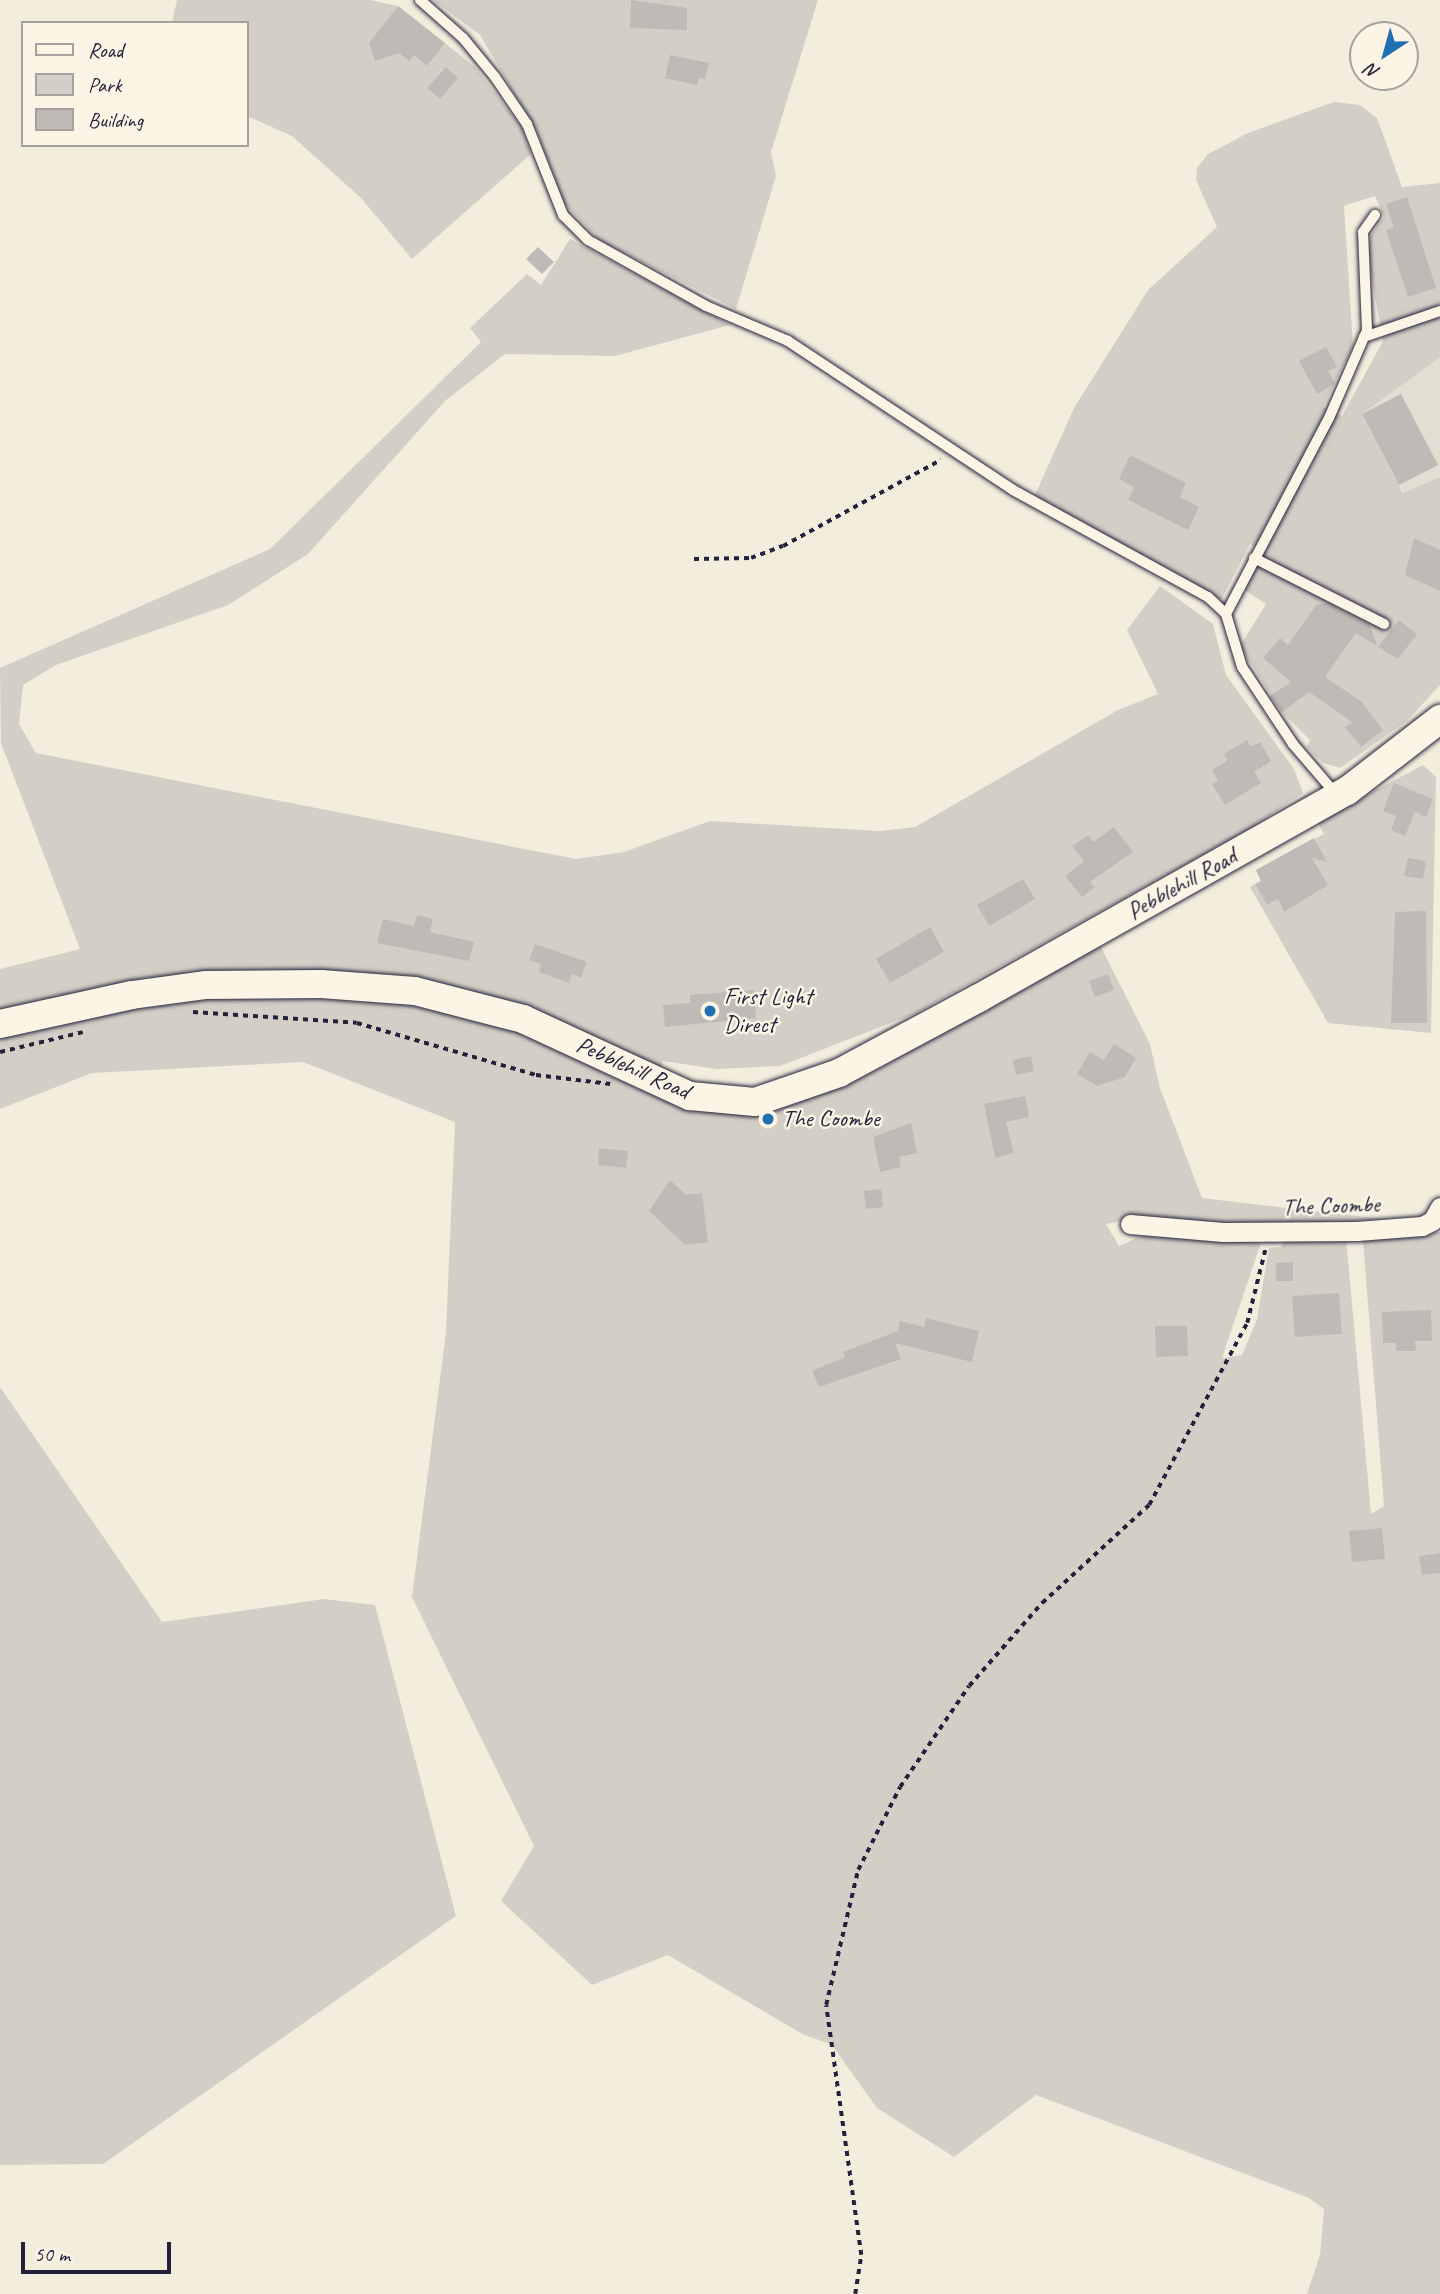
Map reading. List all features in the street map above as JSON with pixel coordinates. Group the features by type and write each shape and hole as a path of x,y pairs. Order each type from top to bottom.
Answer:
{"main road":[{"name":"Pebblehill Road","path":"0,1024 132,995 206,985 321,984 415,991 523,1019 636,1068 690,1096 755,1102 782,1096 900,1043 1338,797 1437,729"}],"street":[{"name":"The Coombe","path":"1130,1224 1270,1232 1422,1226 1432,1221 1440,1207"}],"lane":[{"path":"420,0 463,38 495,77 527,124 563,215 588,240 706,306 788,341 955,452 1059,517 1208,597 1226,614 1242,667 1293,744 1338,797"},
{"path":"1226,614 1329,418 1364,337 1363,232 1375,215"},
{"path":"1364,337 1440,311"},
{"path":"1254,558 1384,624"}],"path":[{"path":"694,559 751,558 783,546 955,452"},
{"path":"186,1012 358,1023 536,1075 606,1086 636,1068"},
{"path":"0,1052 96,1029"},
{"path":"855,2294 861,2255 826,2005 858,1870 900,1787 969,1686 1042,1604 1149,1505 1247,1323 1270,1232"}],"shaded area":[{"path":"1440,357 1440,477 1404,493 1363,411"}],"green space":[{"path":"177,0 370,0 398,6 475,67 522,128 531,154 412,259 361,198 292,136 248,116 248,21 172,21"},
{"path":"433,0 818,0 771,152 776,176 736,309 599,240 564,203 537,132 480,35"},
{"path":"1334,102 1360,105 1377,118 1402,187 1440,183 1440,357 1362,414 1403,493 1440,477 1440,685 1407,721 1340,768 1323,763 1307,747 1310,740 1282,712 1240,646 1266,604 1243,589 1264,554 1250,544 1221,600 1035,495 1074,408 1148,290 1217,227 1196,180 1197,168 1208,154 1248,133","holes":["1375,196 1384,217 1371,235 1368,257 1383,341 1342,416 1323,407 1353,345 1344,206"]},
{"path":"570,239 730,325 615,356 505,354 445,401 308,554 228,605 56,665 23,685 19,724 36,753 576,859 624,852 710,821 879,831 915,827 1118,710 1158,694 1127,630 1160,586 1213,624 1226,675 1294,769 1303,793 1249,829 914,1014 780,1066 717,1069 663,1061 652,1088 720,1111 1082,950 1101,947 1150,1044 1160,1088 1202,1198 1382,1219 1266,1226 1144,1217 1106,1224 1119,1246 1145,1234 1261,1243 1222,1358 1242,1355 1257,1319 1269,1248 1281,1247 1287,1237 1346,1237 1371,1514 1384,1506 1363,1241 1440,1232 1440,2294 1307,2294 1320,2255 1324,2209 1309,2198 1036,2095 954,2157 877,2108 831,2044 804,2035 668,1955 592,1985 501,1901 534,1846 412,1597 446,1332 455,1122 303,1062 92,1073 0,1109 0,969 80,949 1,743 0,668 270,549 481,342 470,328 527,274 541,285"},
{"path":"1423,765 1436,777 1431,1033 1328,1023 1250,887 1261,881 1256,870 1324,834 1317,821"},
{"path":"0,1387 162,1622 324,1599 375,1605 456,1916 103,2164 0,2165"}],"building":[{"path":"631,0 687,8 687,30 630,28"},
{"path":"398,6 445,43 427,66 414,55 409,61 399,53 375,61 369,43"},
{"path":"670,55 709,63 705,79 699,78 697,85 665,78"},
{"path":"446,67 458,78 440,99 427,88"},
{"path":"1407,197 1436,288 1408,297 1386,230 1394,227 1386,204"},
{"path":"538,247 554,262 542,274 526,259"},
{"path":"1326,347 1337,367 1328,371 1335,384 1317,394 1299,361"},
{"path":"1401,394 1438,465 1399,485 1362,414"},
{"path":"1130,455 1186,483 1180,497 1199,507 1188,530 1128,500 1134,487 1119,479"},
{"path":"1414,538 1440,550 1440,591 1405,575"},
{"path":"1327,603 1370,625 1377,646 1356,633 1325,677 1362,702 1383,730 1361,747 1345,727 1352,722 1309,692 1282,712 1270,696 1291,682 1263,658 1280,638 1288,645 1316,605"},
{"path":"1399,620 1417,634 1398,659 1378,647"},
{"path":"1247,740 1251,747 1260,742 1271,761 1254,772 1261,783 1225,805 1212,784 1218,781 1212,770 1228,760 1224,754"},
{"path":"1394,783 1433,799 1426,817 1415,812 1405,836 1391,830 1396,816 1383,811"},
{"path":"1114,827 1133,852 1090,882 1095,887 1082,897 1065,876 1084,861 1072,846 1088,835 1093,842"},
{"path":"1314,838 1327,862 1312,858 1328,885 1284,912 1278,899 1267,905 1255,884 1261,881 1256,870"},
{"path":"1408,858 1426,861 1423,879 1404,876"},
{"path":"1023,879 1035,899 989,926 977,905"},
{"path":"1426,911 1427,1023 1391,1023 1395,912"},
{"path":"417,915 433,919 430,932 474,942 469,961 377,943 383,919 414,926"},
{"path":"930,927 944,952 890,983 876,959"},
{"path":"535,944 587,962 581,978 572,974 569,983 539,972 541,964 529,960"},
{"path":"1108,974 1114,990 1095,997 1089,981"},
{"name":"First Light Direct","path":"754,990 756,1018 665,1027 663,1005 690,1003 690,995"},
{"path":"1114,1044 1136,1058 1125,1077 1097,1086 1077,1074 1090,1052 1104,1060"},
{"path":"1031,1056 1034,1071 1016,1075 1013,1060"},
{"path":"1025,1096 1029,1117 1006,1122 1014,1153 995,1158 984,1104"},
{"path":"911,1123 917,1153 899,1157 901,1167 880,1172 873,1137"},
{"path":"599,1148 628,1151 626,1168 598,1165"},
{"path":"670,1180 686,1195 702,1193 708,1242 685,1245 649,1211"},
{"path":"881,1189 883,1207 866,1209 864,1191"},
{"path":"1293,1262 1293,1281 1276,1281 1276,1263"},
{"path":"1339,1293 1342,1334 1295,1337 1292,1296"},
{"path":"1431,1310 1432,1341 1415,1341 1416,1351 1396,1351 1396,1343 1383,1343 1382,1312"},
{"path":"926,1318 979,1331 972,1362 895,1343 901,1359 819,1387 812,1371 845,1357 843,1352 898,1331 900,1321 924,1327"},
{"path":"1155,1326 1187,1326 1188,1356 1156,1357"},
{"path":"1382,1528 1385,1559 1352,1562 1349,1531"},
{"path":"1440,1553 1440,1573 1422,1575 1419,1556"}],"place":[{"name":"First Light Direct","path":"710,1011"},
{"name":"The Coombe","path":"768,1119"}]}
